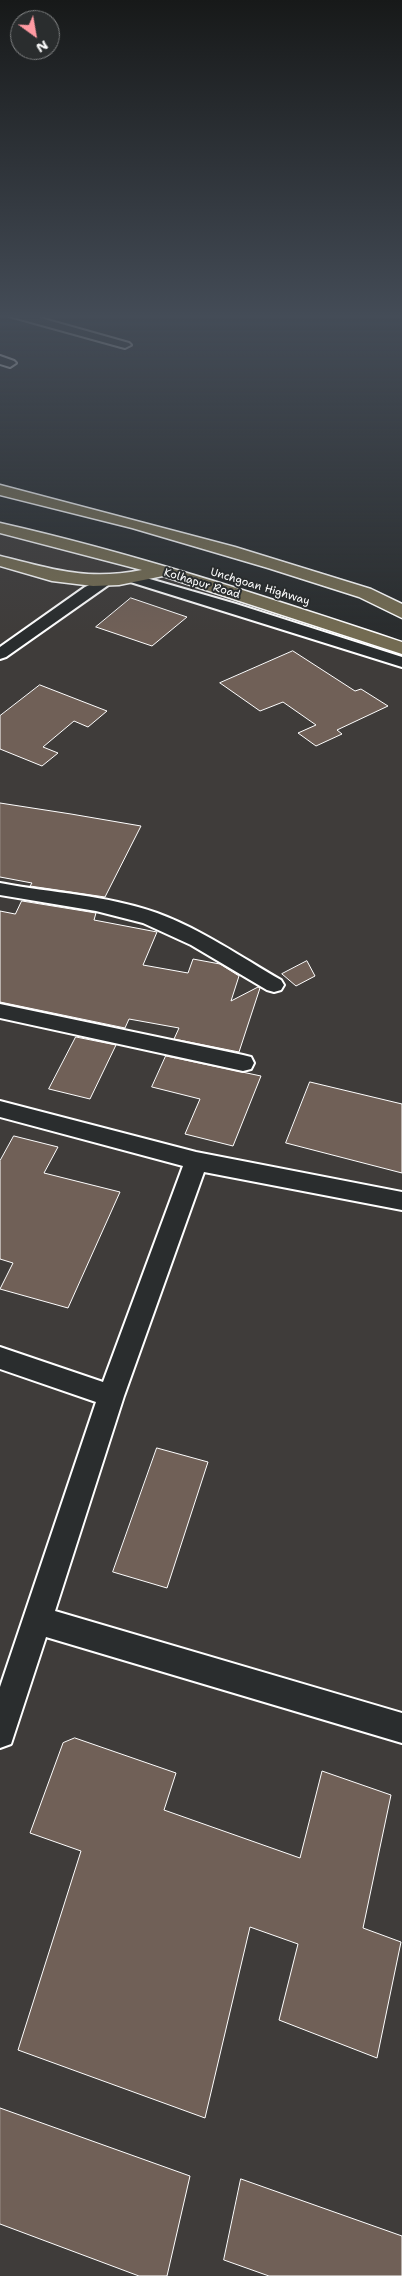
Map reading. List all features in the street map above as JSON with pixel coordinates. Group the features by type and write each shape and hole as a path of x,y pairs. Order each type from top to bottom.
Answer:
{"highway":[{"path":"0,490 86,510 212,545 365,593 387,602 402,612"},
{"name":"Unchgoan Highway","path":"0,519 60,532 214,573 402,632"},
{"name":"Kolhapur Road","path":"0,528 59,541 402,648"},
{"path":"0,561 62,578 106,581 162,572"}],"street":[{"path":"129,577 402,662"},
{"path":"0,654 90,590 106,581"},
{"path":"0,889 111,908 149,918 182,933 274,985"},
{"path":"0,1011 243,1063"},
{"path":"0,1109 196,1161 402,1201"},
{"path":"0,1733 111,1396 196,1161"},
{"path":"0,1358 111,1396"},
{"path":"37,1620 402,1728"}],"shaded area":[{"path":"0,529 44,538 402,648 402,2276 0,2276"}],"building":[{"path":"131,598 187,617 152,646 96,627"},
{"path":"293,651 355,691 361,689 388,706 337,730 342,734 316,746 298,733 316,725 283,702 260,711 220,683"},
{"path":"40,685 107,711 88,727 74,721 43,747 58,753 42,766 0,749 0,716"},
{"path":"0,803 141,826 105,897 30,886 32,883 0,877"},
{"path":"22,901 96,913 94,920 157,932 143,965 188,973 193,959 220,964 239,976 231,1001 258,987 260,988 239,1052 174,1039 179,1028 129,1019 125,1028 0,1002 0,911 15,914"},
{"path":"307,961 315,976 296,986 282,974"},
{"path":"76,1037 116,1045 90,1099 49,1089"},
{"path":"166,1056 261,1076 233,1146 185,1134 200,1099 152,1087"},
{"path":"310,1082 402,1104 402,1173 286,1143"},
{"path":"14,1136 58,1147 44,1173 120,1192 68,1308 0,1289 13,1263 0,1259 0,1161"},
{"path":"157,1448 208,1462 167,1588 113,1572"},
{"path":"75,1738 176,1773 164,1810 300,1858 322,1771 391,1795 363,1928 401,1942 377,2058 279,2020 298,1944 250,1927 205,2118 18,2050 81,1851 30,1833 63,1743"},
{"path":"0,2108 190,2176 167,2276 139,2276 0,2224"},
{"path":"241,2179 402,2236 402,2276 269,2276 224,2260"}]}
